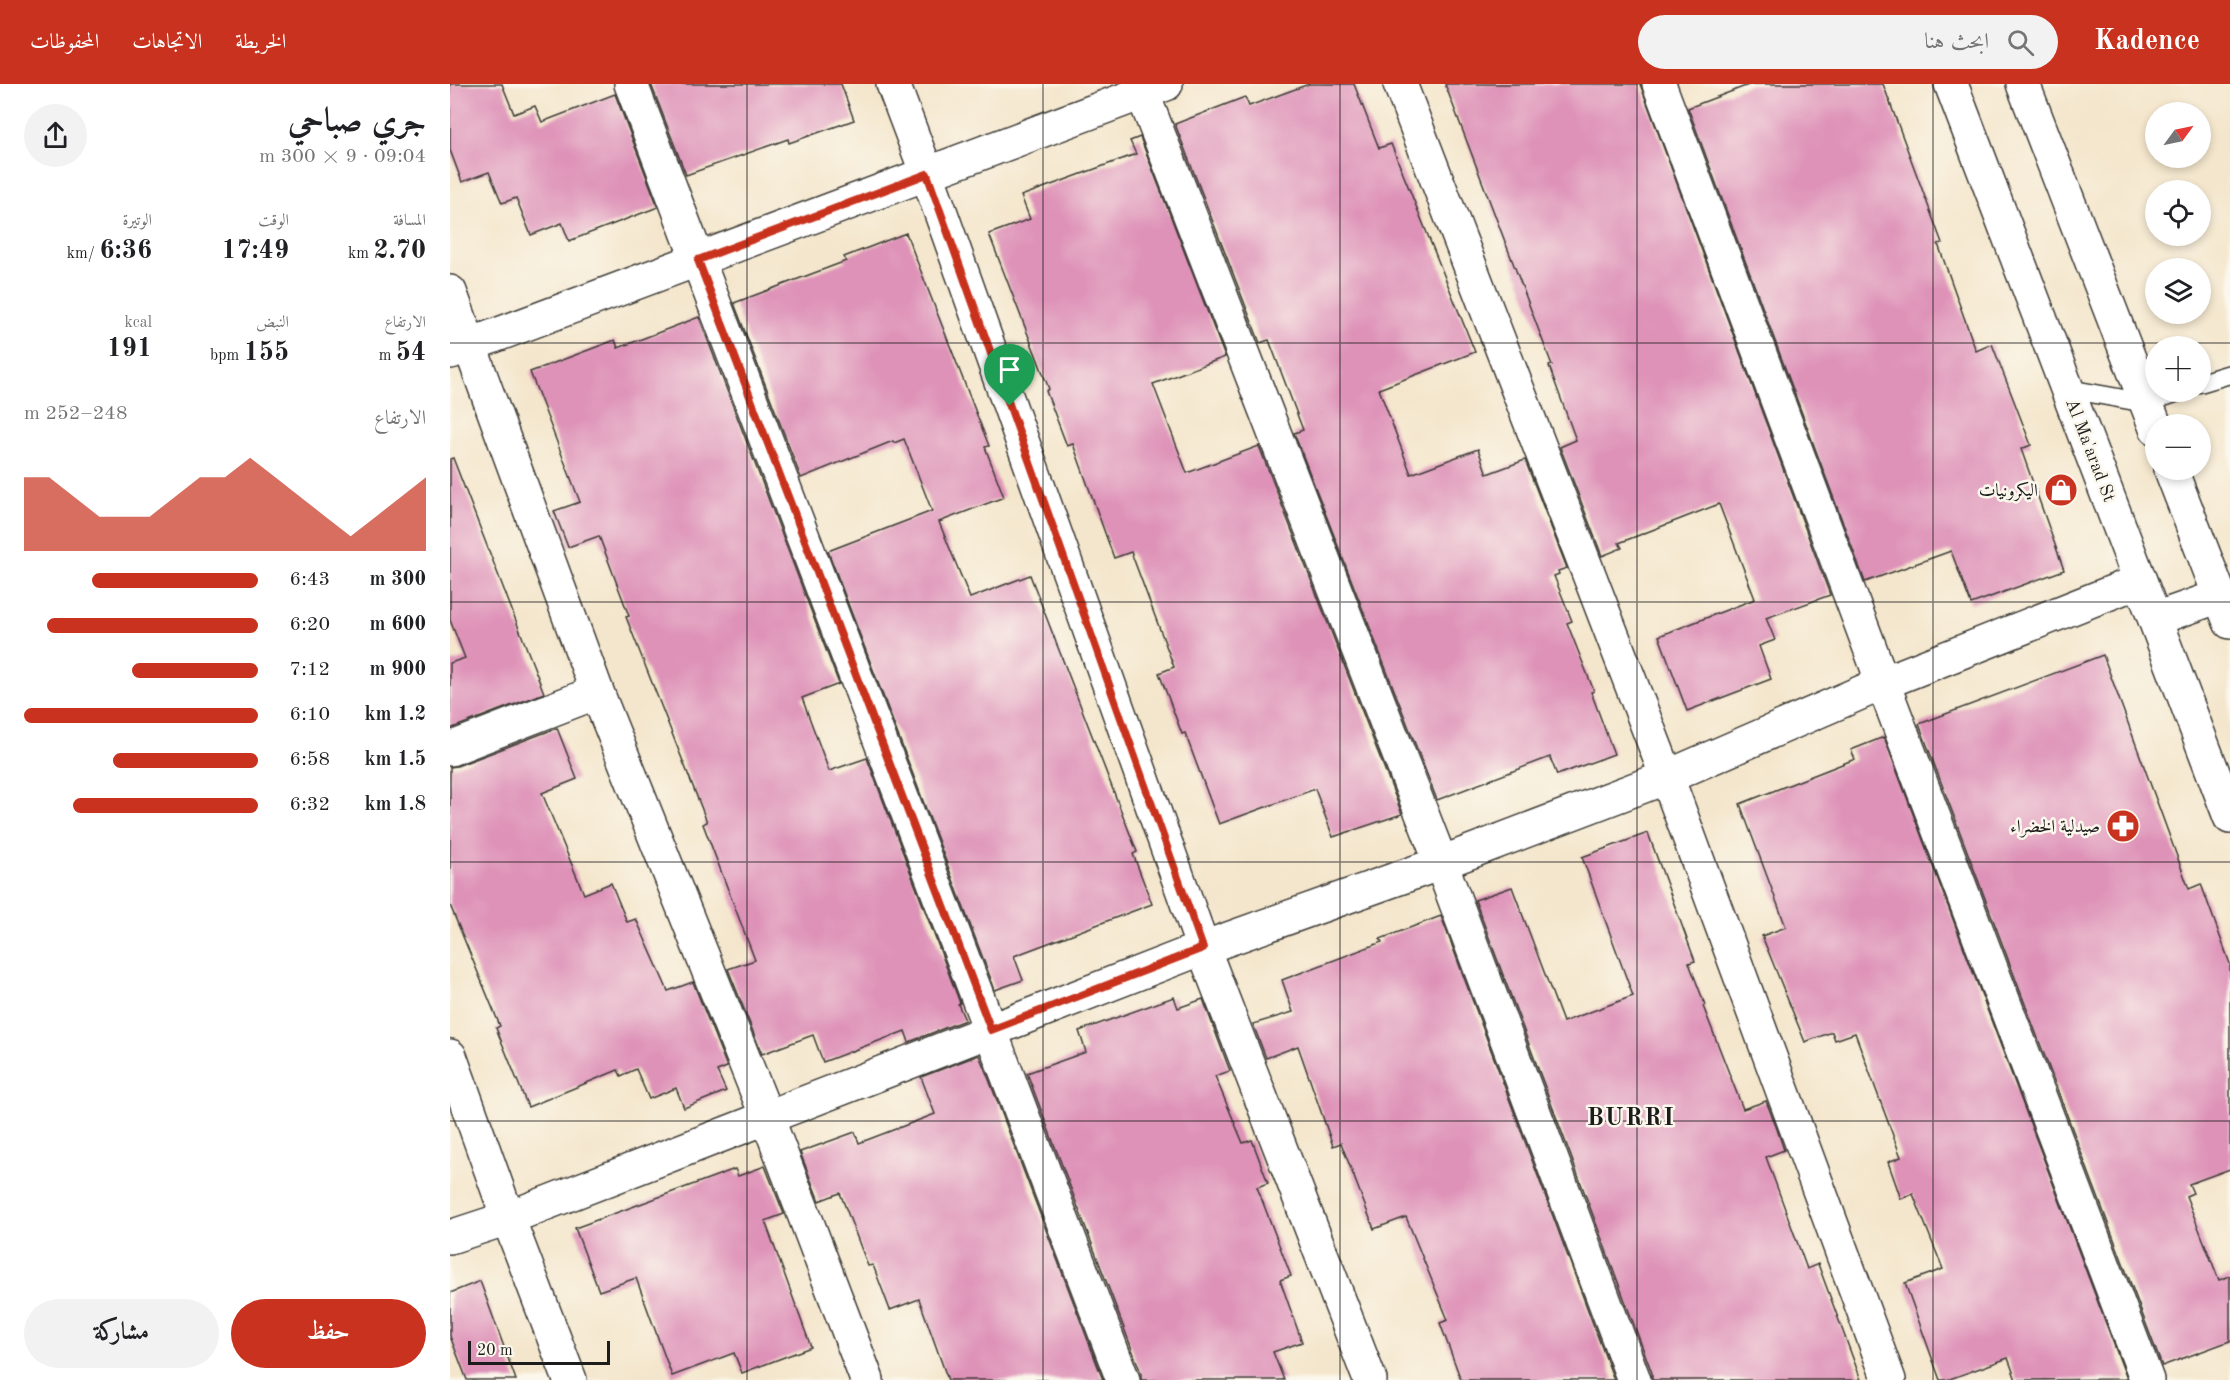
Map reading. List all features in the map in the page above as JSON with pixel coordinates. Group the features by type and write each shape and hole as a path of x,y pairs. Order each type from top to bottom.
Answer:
{"street":[{"path":"631,84 1123,1380"},
{"path":"893,84 1203,948 1370,1380"},
{"path":"1400,84 1666,777 1889,1380"},
{"path":"1659,84 2147,1380"},
{"name":"Al Ma'arad St","path":"1951,84 2230,817"},
{"path":"2023,84 2150,414"},
{"path":"460,349 927,174 1149,87 1634,1380"},
{"path":"450,292 460,349 767,1117 867,1380"},
{"path":"2155,619 2225,609 2175,480"},
{"path":"450,1237 508,1218 1203,948 1441,863 1666,777 1883,683 2140,580"},
{"path":"450,749 597,692"},
{"path":"450,1056 508,1218 570,1380"}],"lane":[{"path":"2211,380 2230,374"},
{"path":"2068,389 2145,414"},
{"path":"2153,414 2167,402"}],"building":[{"path":"450,84 502,84 514,114 535,106 542,122 615,94 658,207 569,241 562,223 531,235 516,198 502,203 489,172 462,182 450,150"},
{"path":"651,84 841,84 854,120 789,143 788,139 686,175"},
{"path":"1309,84 1354,84 1379,148 1391,144 1475,352 1379,389 1411,474 1478,449 1487,474 1525,460 1567,568 1558,571 1559,574 1554,576 1572,621 1567,623 1594,691 1591,692 1614,754 1557,775 1550,757 1437,800 1294,433 1303,430 1269,340 1260,343 1175,124 1245,97 1249,106"},
{"path":"1445,84 1640,84 1830,595 1766,618 1775,640 1759,646 1771,679 1687,711 1659,636 1755,599 1719,504 1619,543 1622,548 1602,556 1560,447 1576,440 1549,366 1552,365"},
{"path":"1751,84 1883,84 1942,243 1938,244 1976,351 1992,344 2031,445 2021,449 2064,570 1971,604 1951,551 1865,582 1688,108"},
{"path":"1140,137 1225,357 1153,384 1187,473 1259,446 1402,814 1333,837 1315,789 1219,824 1185,733 1182,734 1159,673 1174,667 1131,552 1114,558 1073,444 1067,446 1046,391 1049,389 989,234 1030,219 1021,196 1136,154 1130,141"},
{"path":"906,233 989,446 985,447 1004,497 939,522 970,598 1030,575 1137,852 1133,854 1152,904 1014,956 1023,980 995,990 828,551 932,511 904,439 894,443 893,441 801,478 734,303 846,261 844,257"},
{"path":"699,317 839,684 802,698 829,771 867,758 965,1020 909,1042 905,1031 823,1062 813,1035 762,1054 728,969 755,960 703,824 707,822 626,617 629,616 599,536 568,547 554,511 580,502 530,372 615,340 618,348"},
{"path":"453,458 544,693 450,729 450,663 465,658 450,620 450,459"},
{"path":"2103,655 2189,889 2201,884 2230,964 2230,1169 2189,1184 2193,1193 2186,1196 2219,1280 2230,1276 2230,1341 2162,1366 1919,724"},
{"path":"557,728 577,779 542,793 584,894 611,883 627,922 636,919 668,991 693,982 727,1067 717,1071 726,1091 684,1108 676,1088 649,1099 636,1069 621,1076 618,1070 528,1107 496,1028 500,1026 450,905 450,767"},
{"path":"1884,737 2127,1379 2016,1380 2008,1358 1947,1380 1940,1380 1905,1283 1943,1269 1913,1194 1901,1199 1888,1162 1901,1157 1855,1033 1835,1040 1832,1032 1805,1042 1762,936 1786,927 1740,804 1855,759 1851,750"},
{"path":"1648,833 1695,961 1689,963 1705,1005 1703,1006 1743,1109 1766,1101 1777,1129 1784,1150 1766,1157 1807,1269 1818,1264 1861,1380 1652,1380 1652,1373 1475,900 1512,887 1563,1022 1633,996 1582,857"},
{"path":"1441,916 1614,1380 1461,1380 1440,1323 1448,1320 1406,1217 1374,1229 1341,1143 1333,1146 1298,1046 1266,1058 1253,1024 1293,1012 1282,980 1382,942 1380,939"},
{"path":"1174,997 1178,1008 1203,999 1230,1071 1215,1076 1243,1143 1252,1140 1268,1183 1257,1187 1291,1276 1280,1280 1302,1342 1273,1352 1284,1380 1141,1380 1141,1373 1027,1073 1086,1052 1079,1031"},
{"path":"979,1055 1103,1380 948,1380 919,1299 890,1310 873,1265 868,1266 840,1193 819,1201 800,1152 855,1132 859,1143 935,1114 921,1077"},
{"path":"765,1166 784,1214 765,1221 811,1347 742,1373 734,1353 672,1376 636,1278 599,1291 575,1228 735,1169 738,1176"},
{"path":"480,1281 516,1380 467,1380 450,1336 450,1293"}],"place":[{"name":"اليكرونيات","path":"2061,490"},
{"name":"صيدلية الخضراء","path":"2123,826"}],"district":[{"name":"BURRI","path":"1631,1117"}],"route":[{"path":"927,174 1010,406 1203,948 991,1030 698,260 927,174"}]}
